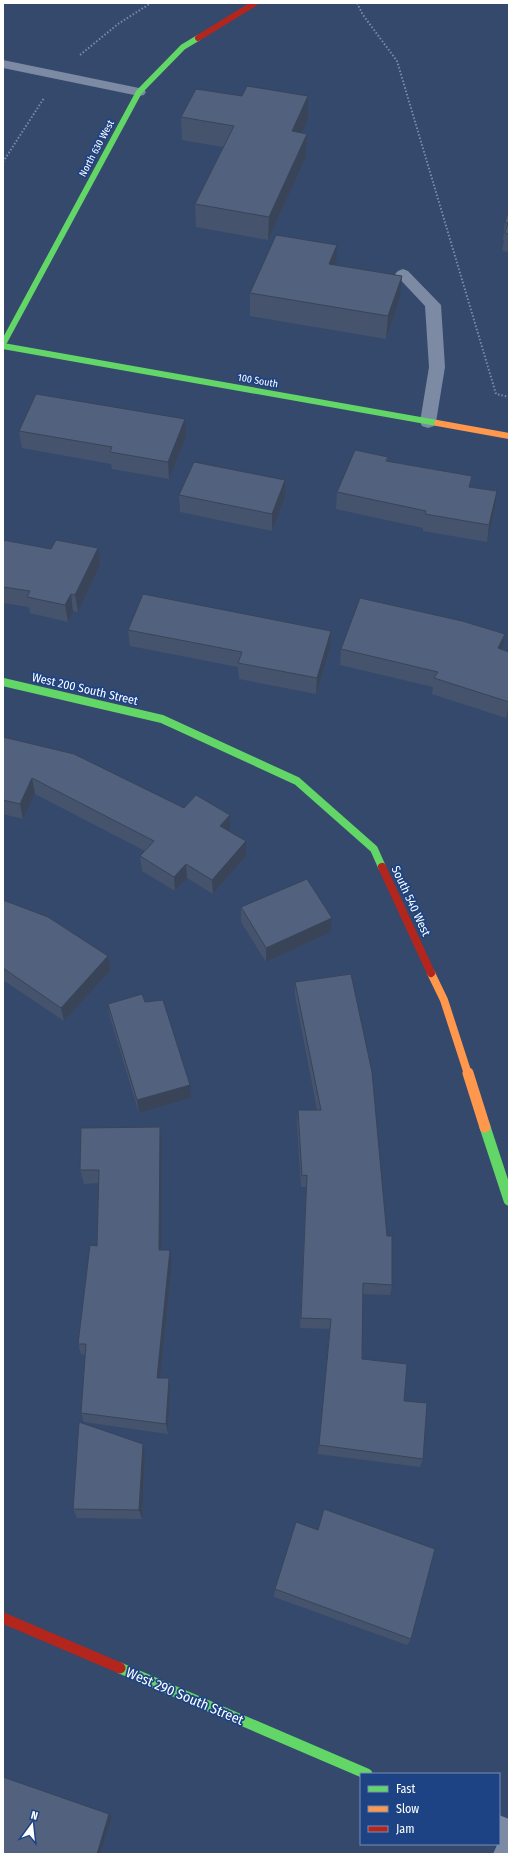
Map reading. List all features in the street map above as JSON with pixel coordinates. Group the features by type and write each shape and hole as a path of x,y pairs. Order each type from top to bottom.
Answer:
{"street":[{"name":"North 630 West","path":"3,345 138,92 183,47 255,3"},
{"name":"100 South","path":"3,345 509,436"},
{"name":"West 200 South Street","path":"3,682 162,719"},
{"name":"South 540 West","path":"162,719 297,781 374,849 444,1000 509,1200"},
{"name":"West 290 South Street","path":"3,1618 365,1773"},
{"path":"500,1830 509,1835"}],"lane":[{"path":"3,64 38,70 138,92"},
{"path":"403,274 433,305 437,366 428,422"}],"path":[{"path":"78,56 118,24 151,3"},
{"path":"357,3 362,15 398,61 496,394 509,397"},
{"path":"3,162 45,97"}],"building":[{"path":"247,86 308,96 292,131 307,134 269,217 195,204 234,126 181,117 196,89 242,96"},
{"path":"509,210 509,234 505,233 508,223 505,222"},
{"path":"276,235 337,245 329,264 402,276 388,316 250,293"},
{"path":"36,394 185,419 168,462 110,452 112,447 19,431"},
{"path":"355,450 388,457 386,461 472,476 469,487 497,491 489,525 425,514 426,511 337,492"},
{"path":"194,462 285,480 272,514 179,495"},
{"path":"3,540 51,549 56,540 98,548 75,595 71,594 65,605 27,597 30,591 3,587"},
{"path":"143,594 331,631 317,678 238,663 242,652 128,630"},
{"path":"360,598 462,621 505,634 498,648 509,652 509,702 434,678 438,672 341,649"},
{"path":"3,737 74,754 184,808 196,795 230,815 220,826 246,841 212,880 186,864 174,877 140,856 154,841 32,778 20,804 3,800"},
{"path":"307,879 332,918 266,948 241,907"},
{"path":"3,900 48,917 108,956 61,1008 3,968"},
{"path":"351,974 372,1072 387,1236 392,1236 392,1285 363,1283 362,1359 407,1364 404,1401 427,1403 423,1459 319,1445 331,1319 301,1318 307,1175 302,1176 298,1110 321,1110 295,982"},
{"path":"142,994 145,1002 163,1000 190,1085 137,1100 108,1004"},
{"path":"160,1127 159,1250 170,1250 157,1378 169,1378 166,1424 81,1413 86,1344 78,1344 90,1245 97,1246 99,1170 80,1170 81,1128"},
{"path":"79,1422 143,1444 139,1510 73,1509"},
{"path":"324,1509 435,1549 411,1639 275,1589 296,1522 318,1530"},
{"path":"3,1777 109,1814 97,1854 3,1854"}],"traffic: fast":[{"path":"3,344 139,92 183,47 198,38"},
{"path":"3,346 437,423"},
{"path":"3,682 162,719 297,781 374,849 382,867"},
{"path":"485,1127 509,1200"},
{"path":"120,1668 365,1773"}],"traffic: slow":[{"path":"437,423 509,436"},
{"path":"431,973 444,1000 485,1127"}],"traffic: jam":[{"path":"198,38 255,3"},
{"path":"382,867 431,973"},
{"path":"3,1618 120,1668"}]}
